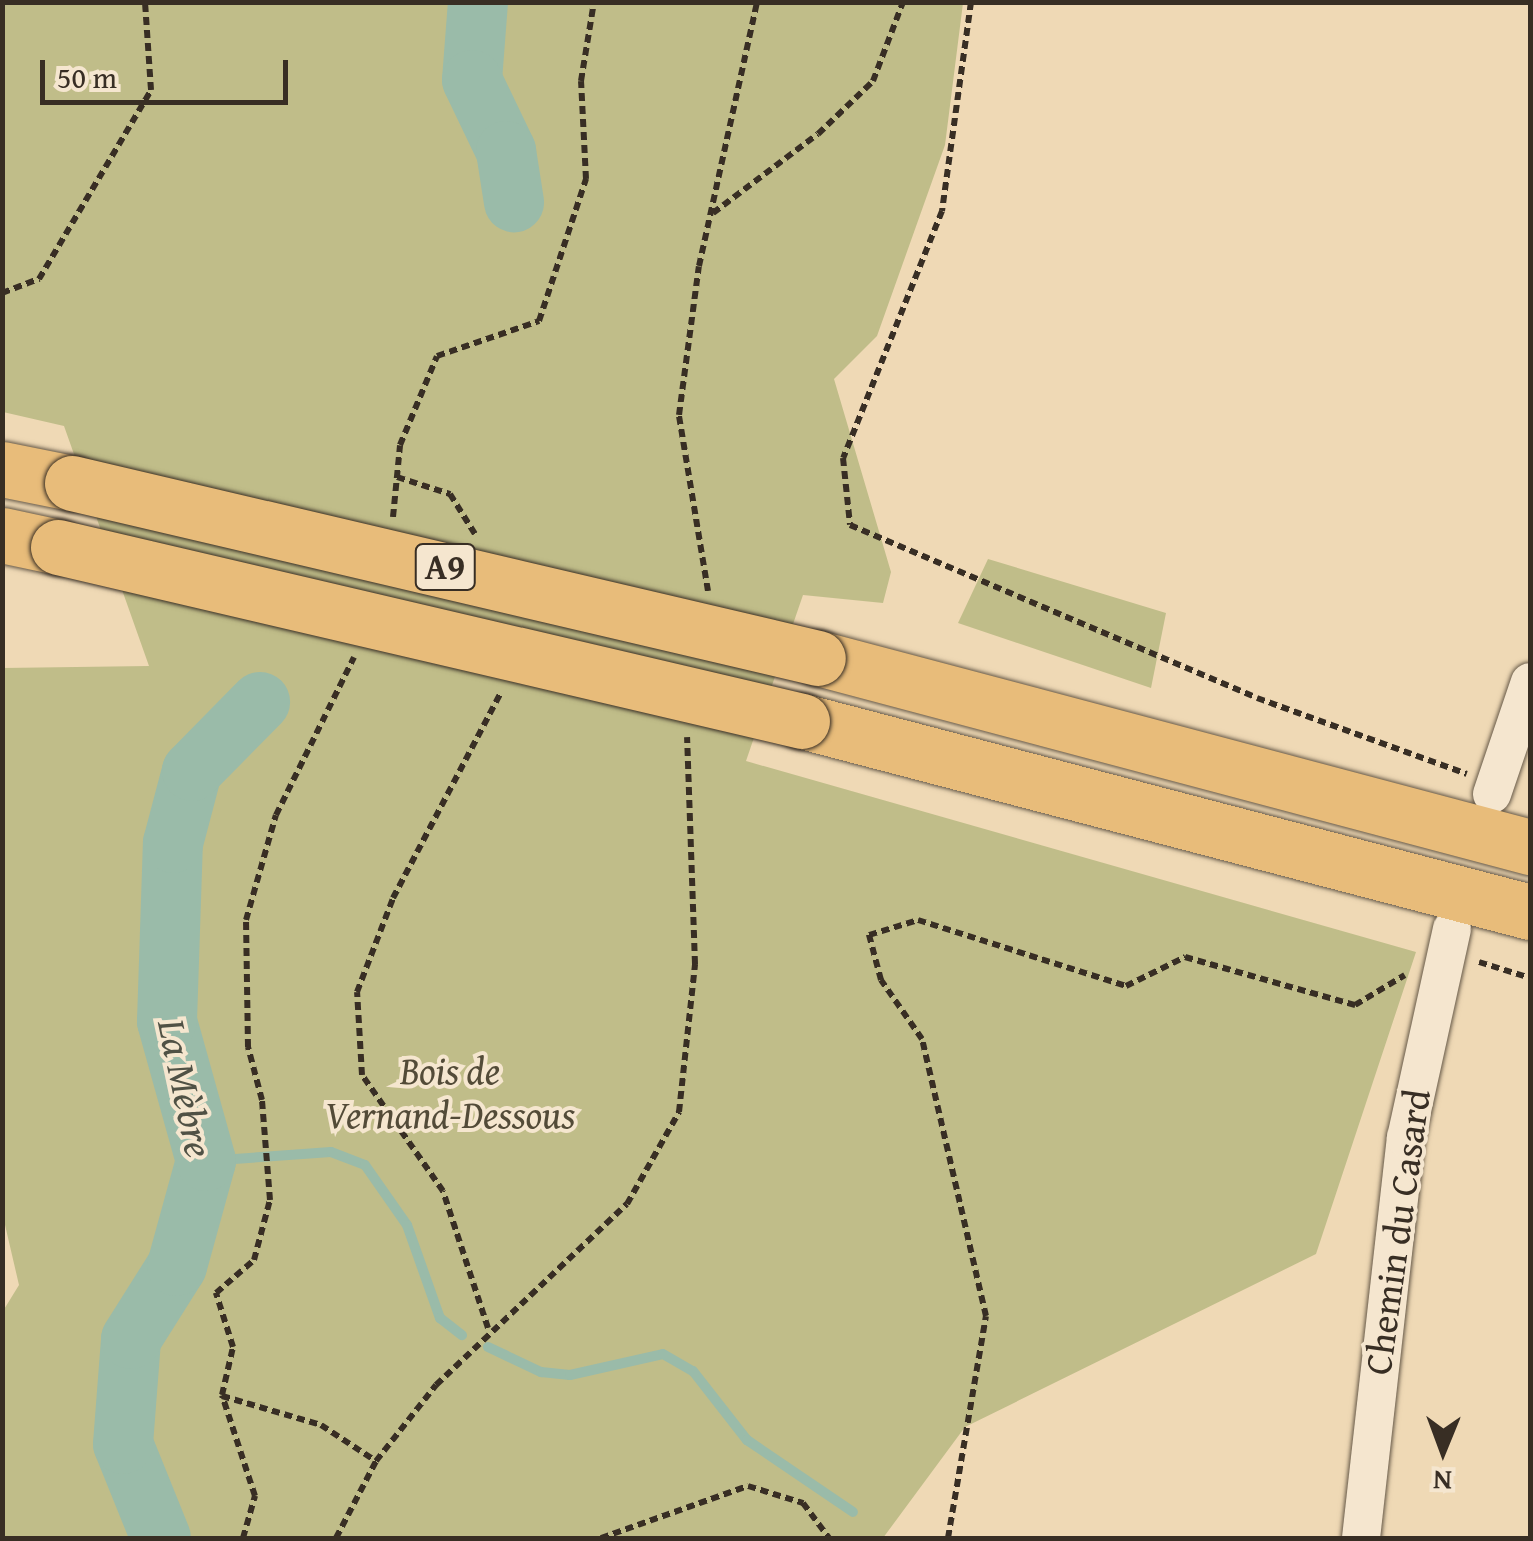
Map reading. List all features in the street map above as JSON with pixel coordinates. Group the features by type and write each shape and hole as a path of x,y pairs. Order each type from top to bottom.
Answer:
{"highway":[{"name":"A9","path":"2,468 818,658 1530,847"},
{"name":"A9","path":"2,535 802,721 1530,912"}],"street":[{"path":"1494,789 1530,682"},
{"name":"Chemin du Casard","path":"1360,1538 1406,1138 1449,940"}],"path":[{"path":"2,293 39,279 151,90 145,2"},
{"path":"712,214 818,134 873,81 903,2"},
{"path":"971,2 942,210 844,458 850,525 1256,698 1494,789"},
{"path":"397,477 450,494 479,554"},
{"path":"336,1538 376,1461 488,1328 443,1191 362,1075 357,992 393,898 494,718 502,686"},
{"path":"948,1538 986,1316 922,1039 880,980 869,935 918,920 1126,986 1186,957 1356,1004 1449,940 1530,978"},
{"path":"216,1293 234,1347 222,1396 255,1496 244,1538"},
{"path":"222,1396 322,1424 376,1461"},
{"path":"601,1538 748,1486 803,1503 829,1538"}],"green space":[{"name":"Bois de Vernand-Dessous","path":"3,3 963,3 945,145 877,336 834,379 891,572 883,603 803,595 746,761 1416,952 1316,1254 965,1427 883,1538 3,1538 3,1311 19,1285 2,1212 3,668 149,666 64,426 3,412"},
{"path":"988,559 1166,613 1151,688 958,623"}],"waterway":[{"name":"La Mèbre","path":"478,2 472,80 506,151 514,202"},
{"name":"La Mèbre","path":"161,1538 123,1444 131,1339 177,1266 206,1161 167,1021 173,843 192,771 260,702"},
{"path":"206,1161 331,1152 365,1165 407,1225 440,1318 462,1335"},
{"path":"488,1347 541,1372 570,1375 663,1354 693,1371 747,1440 853,1512"}]}
